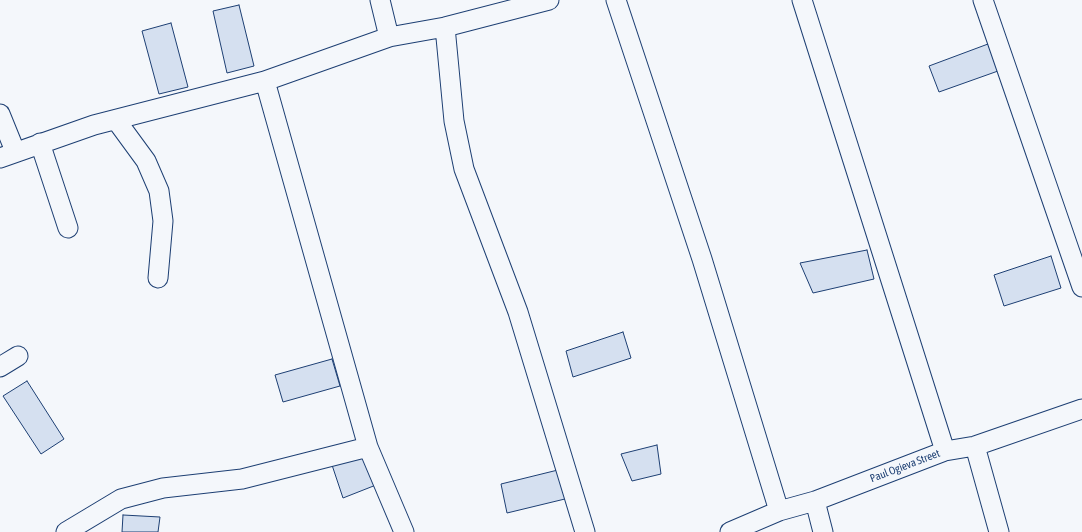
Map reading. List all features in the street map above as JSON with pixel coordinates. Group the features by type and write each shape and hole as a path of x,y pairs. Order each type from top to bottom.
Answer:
{"street":[{"path":"380,0 389,37"},
{"path":"0,114 8,155 40,143 116,120 266,80 389,37 445,27 499,6 549,0"},
{"path":"616,0 702,260 779,511"},
{"path":"802,0 944,451"},
{"path":"983,0 1082,287"},
{"path":"445,27 454,121 464,169 518,312 585,532"},
{"path":"266,80 368,447 404,532"},
{"path":"116,120 146,161 159,191 163,221 158,278"},
{"path":"40,143 68,228"},
{"path":"0,367 18,356"},
{"name":"Paul Ogieva Street","path":"730,532 779,511 815,501 944,451 975,446 1082,409"},
{"path":"975,446 999,532"},
{"path":"66,532 121,499 163,488 242,479 368,447"},
{"path":"815,501 823,532"}],"building":[{"path":"239,5 254,66 227,73 213,11"},
{"path":"171,23 188,87 159,94 142,31"},
{"path":"988,44 998,71 939,92 929,66"},
{"path":"867,250 874,279 813,293 800,263"},
{"path":"1051,256 1061,288 1004,306 994,275"},
{"path":"623,332 631,358 573,377 566,351"},
{"path":"332,359 340,386 283,402 275,375"},
{"path":"27,381 64,439 41,454 3,396"},
{"path":"657,445 661,474 632,481 621,454"},
{"path":"363,455 376,485 343,498 331,462"},
{"path":"562,469 569,498 507,513 501,484"},
{"path":"123,515 160,517 158,532 122,532"}]}
